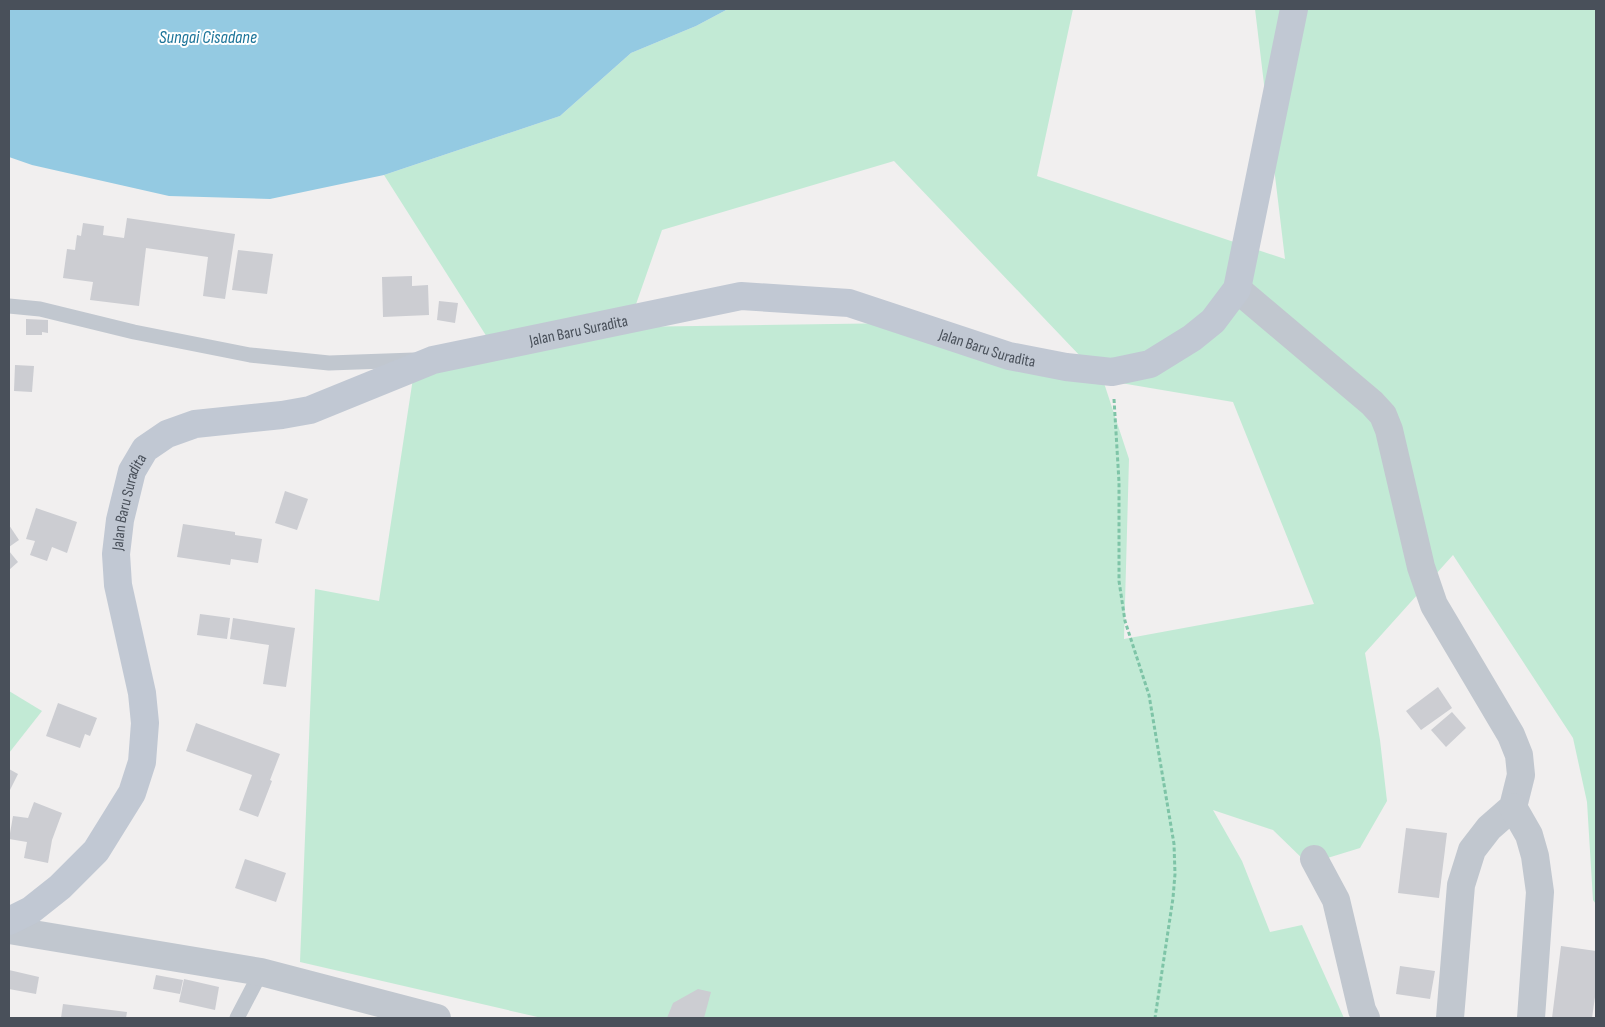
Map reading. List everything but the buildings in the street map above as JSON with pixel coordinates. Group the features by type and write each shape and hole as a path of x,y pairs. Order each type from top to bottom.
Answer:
{"main road":[{"name":"Jalan Baru Suradita","path":"9,921 31,910 60,887 96,851 132,794 142,762 145,722 142,693 118,585 116,554 120,520 132,471 145,450 167,434 195,424 282,415 310,410 433,360 741,296 848,303 1009,356 1066,367 1112,372 1150,364 1192,338 1213,321 1237,289 1294,9"}],"street":[{"path":"1237,289 1372,403 1383,415 1390,430 1421,567 1434,605 1511,734 1519,755 1521,774 1513,807 1489,828 1472,850 1461,885 1450,1018"},
{"path":"1513,807 1529,835 1535,856 1540,892 1531,1018"},
{"path":"1314,859 1336,900 1362,1010 1366,1018"},
{"path":"9,930 261,972 437,1018"}],"lane":[{"path":"9,306 40,309 134,332 250,355 329,363 433,360"},
{"path":"237,1018 261,972"}],"path":[{"path":"1112,372 1119,482 1119,581 1125,621 1148,695 1174,844 1175,874 1173,898 1155,1018"}],"green space":[{"path":"728,9 1073,9 1037,176 1285,259 1255,9 1596,9 1596,904 1593,900 1587,802 1573,738 1453,555 1365,653 1380,740 1387,801 1360,848 1308,864 1273,830 1213,810 1242,861 1270,932 1302,925 1344,1018 542,1018 300,962 315,589 379,601 415,365 492,345 384,175 560,116 631,53 696,26","holes":["894,161 1102,379 902,323 628,327 662,230","1103,380 1233,402 1314,604 1124,639 1129,459"]},
{"path":"9,691 42,711 9,753"}],"water":[{"name":"Sungai Cisadane","path":"9,9 728,9 696,26 631,53 560,116 384,175 270,199 169,196 32,165 9,157"}]}
